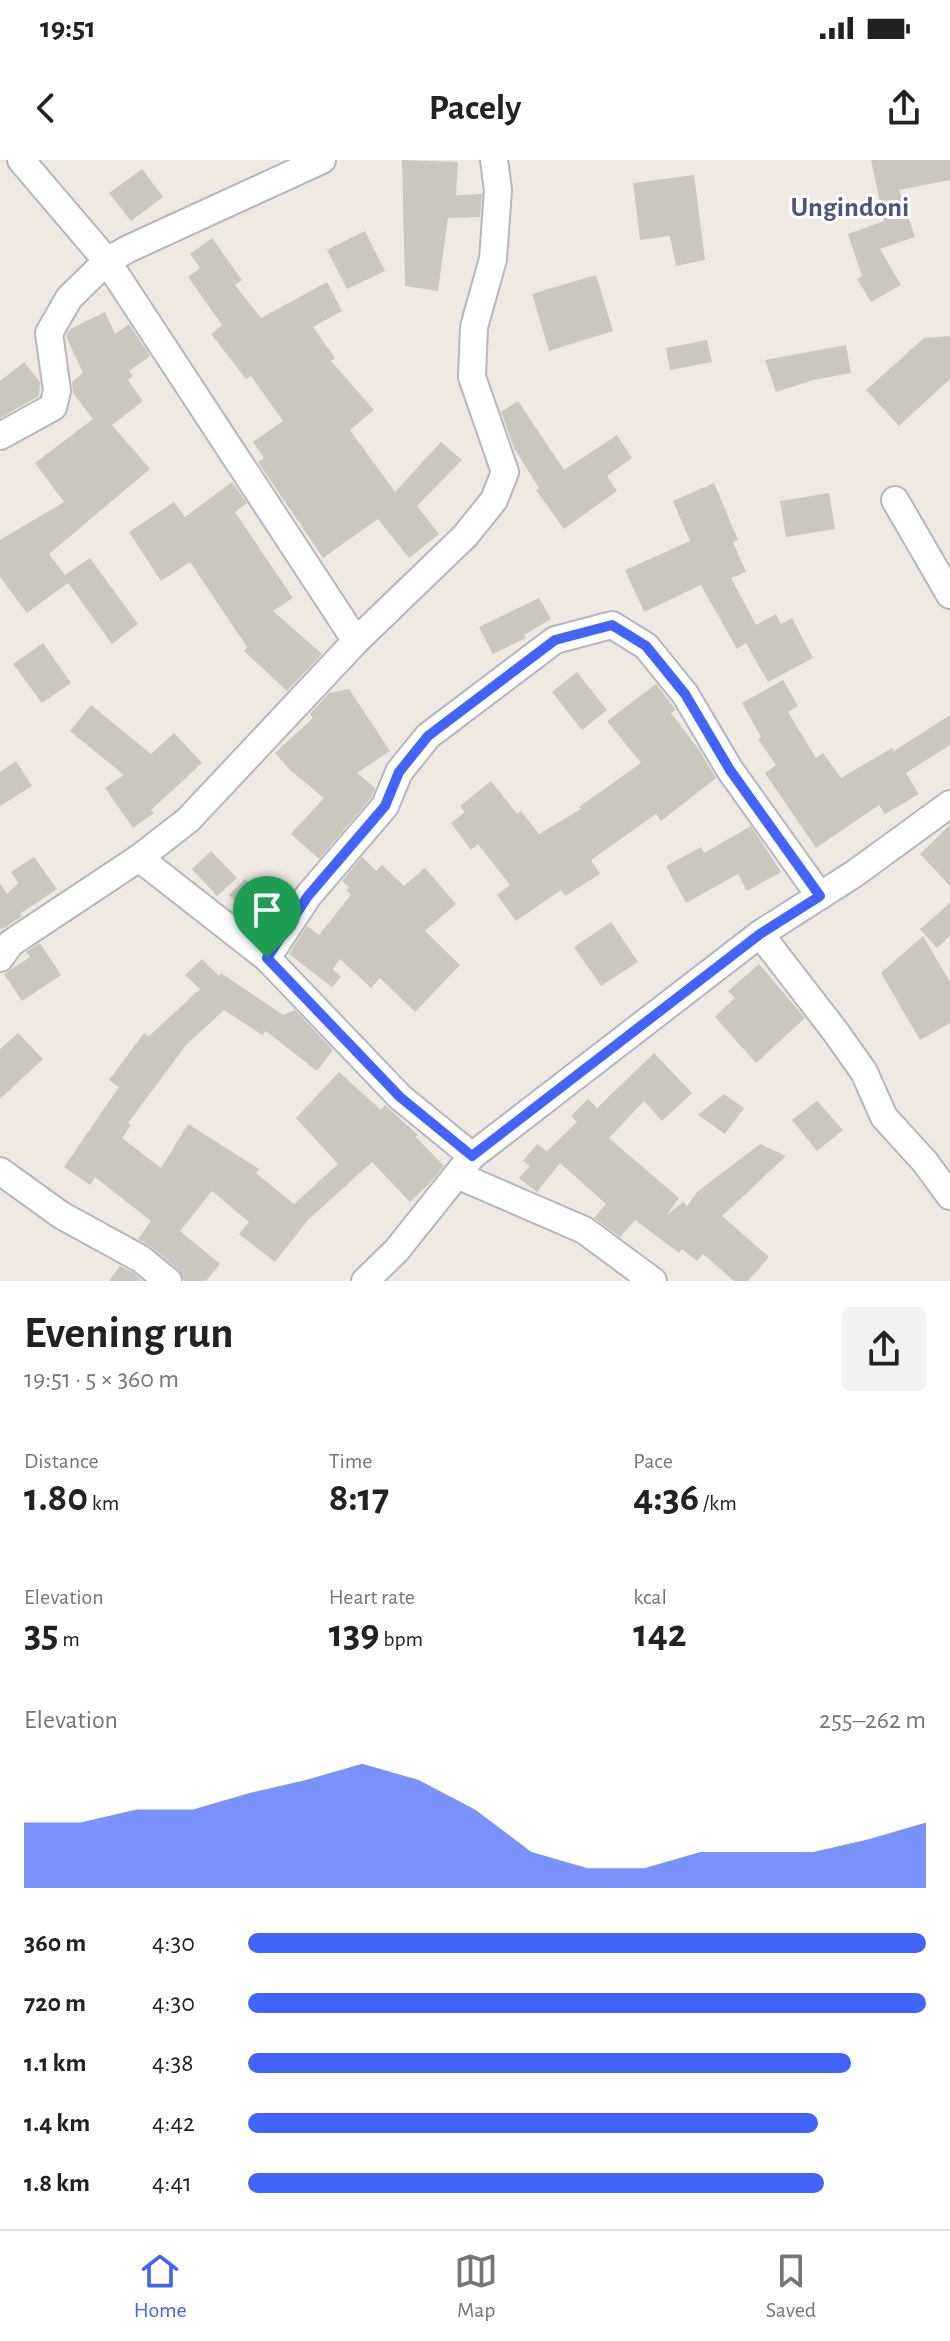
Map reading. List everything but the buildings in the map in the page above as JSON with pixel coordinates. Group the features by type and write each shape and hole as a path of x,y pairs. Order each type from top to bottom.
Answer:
{"street":[{"path":"21,160 107,261 356,641"},
{"path":"0,436 53,407 57,391 49,333 69,298 107,261 322,160"},
{"path":"0,958 11,943 139,858 188,820 356,641 465,536 494,500 505,472 472,377 474,327 493,259 498,190 494,160"},
{"path":"895,500 950,595"},
{"path":"267,958 308,896 385,806 399,772 428,736 555,640 612,625 646,646 685,694 730,770 820,896"},
{"path":"365,1281 396,1251 464,1165 760,934 854,874 950,804"},
{"path":"139,858 267,958 464,1165 584,1230 653,1281"},
{"path":"760,934 864,1072 884,1117 925,1162 950,1196"},
{"path":"0,1171 61,1215 141,1259 168,1281"}],"district":[{"name":"Ungindoni","path":"850,206"}],"route":[{"path":"612,625 646,646 685,694 730,770 820,896 760,934 472,1156 400,1097 267,958 308,896 385,806 399,772 428,736 555,640 612,625"}]}
